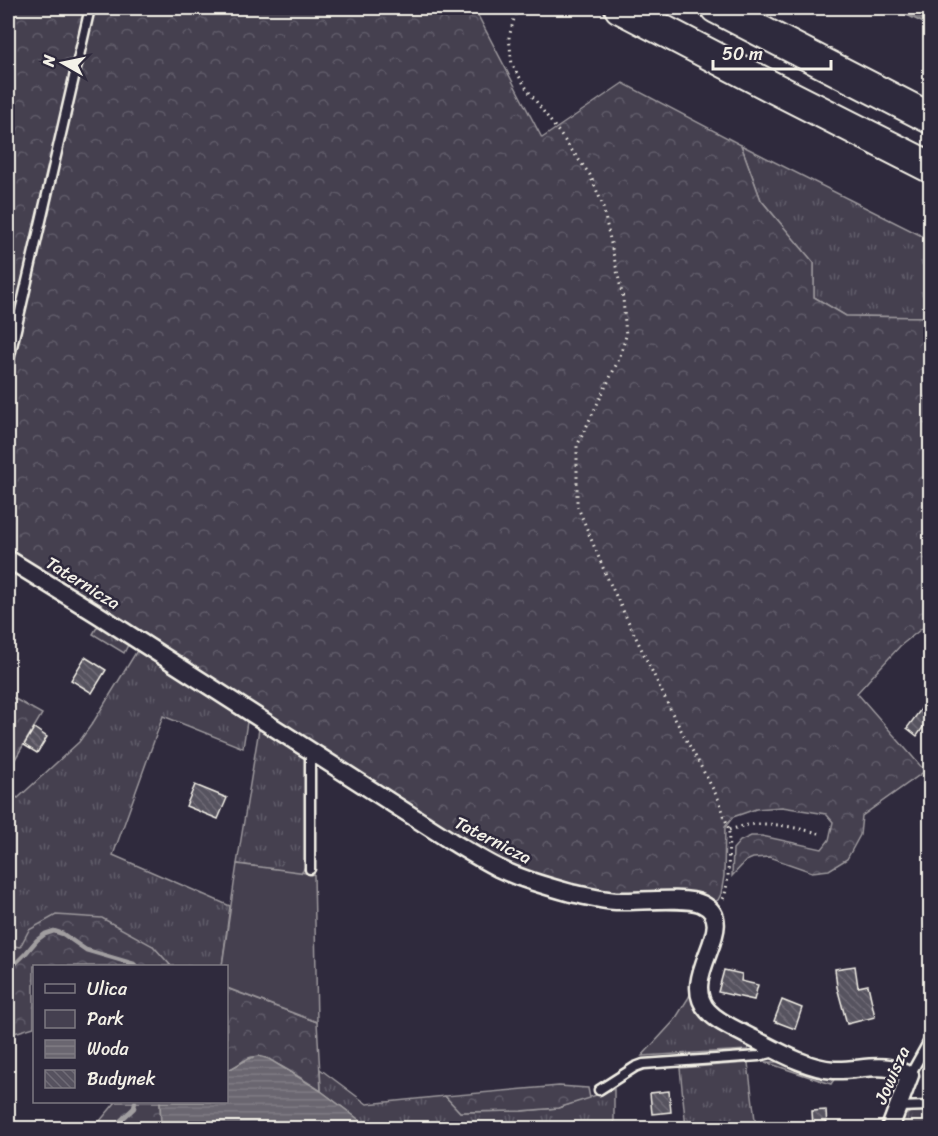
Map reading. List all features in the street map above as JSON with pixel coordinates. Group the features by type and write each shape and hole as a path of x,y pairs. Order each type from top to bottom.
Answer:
{"highway":[{"path":"620,8 930,167"},
{"path":"716,8 930,118"}],"street":[{"name":"Taternicza","path":"8,559 481,859 521,877 588,897 615,901 699,902 712,913"},
{"path":"712,913 715,918 715,932 698,982 699,996 706,1010 722,1022 810,1065 844,1070 889,1068 910,1075"},
{"name":"Jowisza","path":"890,1128 910,1075"}],"lane":[{"path":"8,363 90,8"},
{"path":"310,750 310,869"},
{"name":"Jowisza","path":"910,1075 930,1039"},
{"path":"599,1090 643,1064 759,1056 778,1051"},
{"path":"898,1107 930,1106"}],"path":[{"path":"517,8 509,37 512,65 590,175 602,203 623,298 626,336 619,359 577,446 577,505 606,575 670,707 719,800 729,830 728,878 725,895 712,913"},
{"path":"729,830 762,824 823,834"}],"green space":[{"path":"8,8 474,8 542,138 623,83 741,145 761,200 814,263 814,297 846,316 930,317 930,622 900,646 857,693 925,771 862,816 860,835 847,859 829,870 812,872 769,857 753,858 746,861 732,876 733,849 740,841 751,836 762,836 822,849 829,840 833,822 826,814 782,807 756,809 733,817 725,827 724,876 721,894 718,900 712,903 615,897 502,866 8,551"},
{"path":"741,145 930,240 930,317 846,316 814,297 814,263 761,200"},
{"path":"100,622 127,640 128,645 124,653 93,634"},
{"path":"138,649 248,715 243,748 163,716 113,855 230,906 222,965 170,965 153,946 20,948 8,945 8,791 18,798 79,742"},
{"path":"8,695 42,714 8,771"},
{"path":"260,723 306,753 306,864 302,873 237,864"},
{"path":"237,864 314,874 317,1022 228,988 228,965 222,965"},
{"path":"56,915 102,918 153,946 170,965 33,965 33,1027 8,1035 8,945 20,947 29,930"},
{"path":"696,978 694,994 751,1043 748,1050 642,1056 674,1021 689,997"},
{"path":"228,989 317,1022 321,1091 287,1070 259,1057 249,1058 228,1070"},
{"path":"765,1062 776,1062 837,1075 831,1084"},
{"path":"748,1063 756,1128 686,1128 680,1068"},
{"path":"320,1069 367,1104 445,1096 460,1112 558,1108 614,1089 614,1128 367,1128 321,1091"},
{"path":"559,1086 588,1088 590,1098 558,1108 460,1112 445,1096"},
{"path":"115,1103 160,1103 163,1128 94,1128"},
{"path":"912,1111 930,1111 930,1128 894,1128 902,1117"}],"water":[{"path":"892,8 930,8 930,26"},
{"path":"259,1056 269,1059 321,1091 367,1128 163,1128 160,1103 228,1103 228,1070"}],"building":[{"path":"85,657 106,670 92,693 71,680"},
{"path":"930,697 930,717 917,736 907,728"},
{"path":"34,728 47,737 37,753 24,745"},
{"path":"195,785 227,798 218,819 186,806"},
{"path":"855,966 858,987 868,985 875,1017 847,1024 837,987 835,969"},
{"path":"724,970 742,974 741,981 758,985 754,1000 718,992"},
{"path":"782,1000 802,1008 795,1029 774,1021"},
{"path":"669,1091 671,1112 652,1114 650,1093"},
{"path":"826,1110 827,1128 813,1128 812,1111"}],"waterway":[{"path":"8,971 37,940 54,931 63,934 86,950 135,965"},
{"path":"115,1128 134,1108 135,1103"}]}
